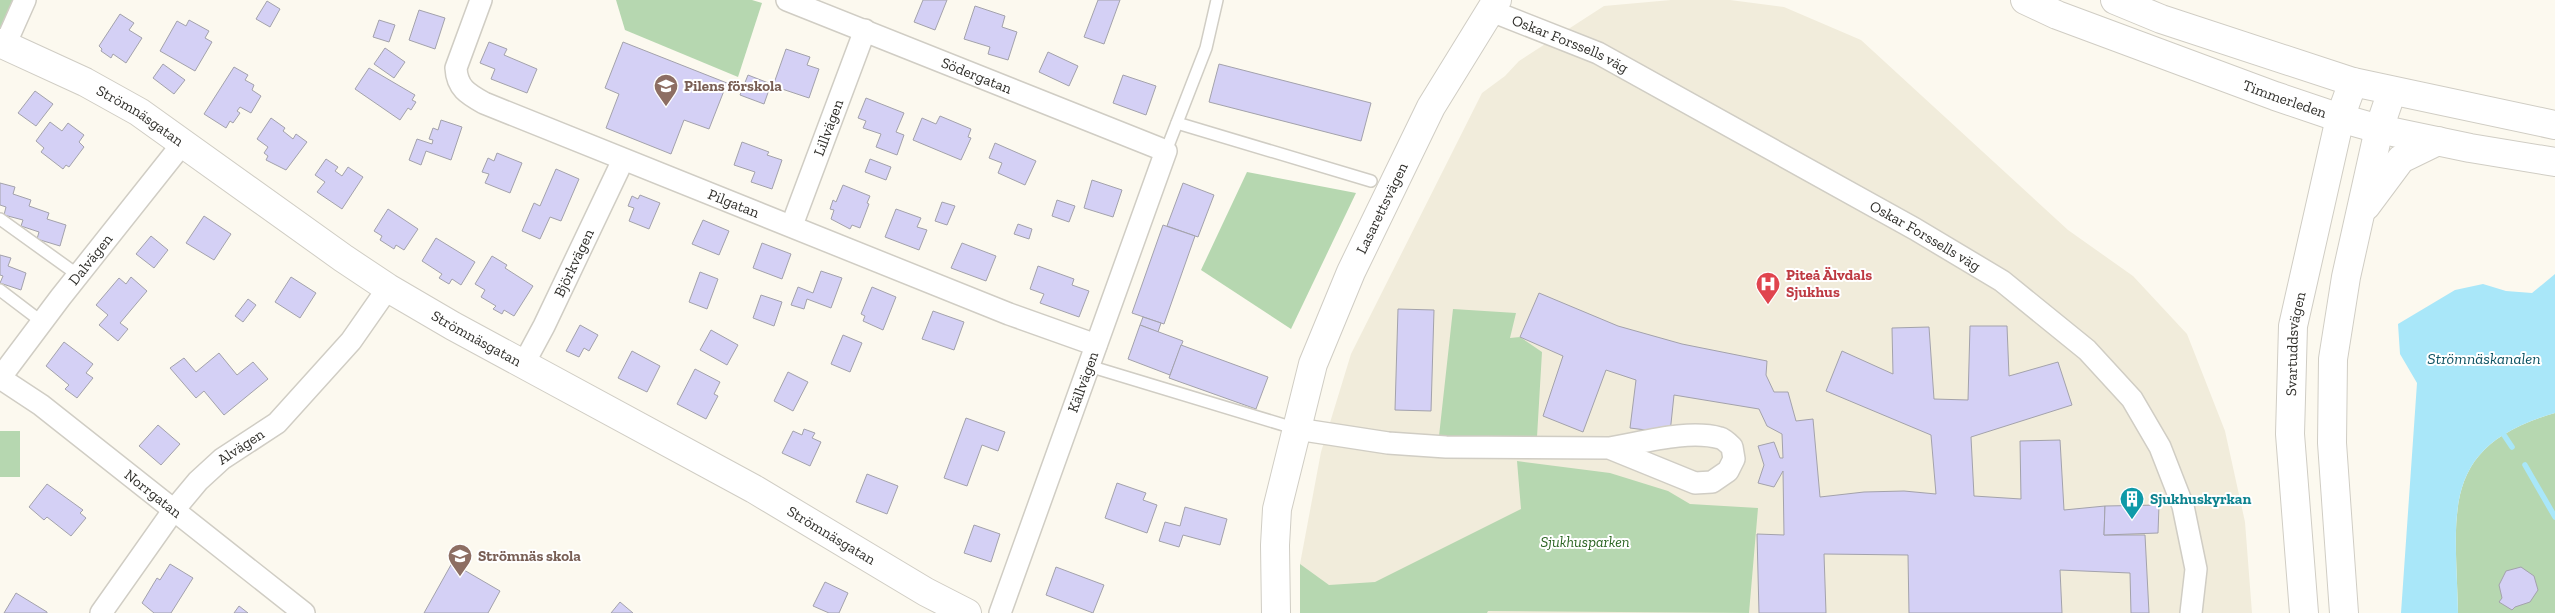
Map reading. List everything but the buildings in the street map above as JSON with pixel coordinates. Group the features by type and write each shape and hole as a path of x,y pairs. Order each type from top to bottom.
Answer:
{"main road":[{"name":"Timmerleden","path":"2025,0 2057,15 2275,96 2340,118 2379,129 2555,162"},
{"path":"2115,0 2161,19 2353,82 2555,125"},
{"name":"Lasarettsvägen","path":"1276,613 1275,545 1277,509 1313,364 1351,272 1431,107 1485,3"},
{"name":"Strömnäsgatan","path":"2,44 85,82 139,112 388,288 524,365 754,489 926,592 967,613"},
{"name":"Svartuddsvägen","path":"2304,613 2290,434 2293,326 2340,118 2353,82"},
{"path":"2344,613 2332,443 2333,359 2346,277 2360,213 2379,129 2392,91"},
{"path":"2360,213 2401,159 2438,141"}],"street":[{"path":"2,44 26,0"},
{"name":"Pilgatan","path":"481,0 456,68 461,89 484,103 623,160 792,225 1009,314 1096,345"},
{"name":"Södergatan","path":"787,0 1166,151"},
{"name":"Oskar Forssells väg","path":"1485,3 1598,53 1915,229 2002,281 2087,350 2132,399 2163,456 2182,506 2196,569 2191,613"},
{"name":"Lillvägen","path":"792,225 865,30"},
{"name":"Dalvägen","path":"0,378 78,275 184,142"},
{"name":"Källvägen","path":"1000,613 1166,151"},
{"name":"Björkvägen","path":"524,365 623,160"},
{"name":"Alvägen","path":"101,613 173,511 198,481 222,459 277,423 351,341 388,288"},
{"name":"Norrgatan","path":"0,378 41,405 304,613"},
{"path":"1297,429 1388,443 1464,447 1609,448 1673,437 1700,435 1722,438 1732,447 1734,459 1728,471 1712,482 1695,483 1609,448"}],"lane":[{"path":"1166,151 1206,48 1217,0"},
{"path":"1177,123 1371,181"},
{"path":"0,219 78,275"},
{"path":"0,290 42,322"},
{"path":"1089,366 1297,429"}],"shaded area":[{"name":"Piteå Älvdals Sjukhus","path":"1671,0 1730,0 1784,7 1861,40 2068,230 2133,276 2187,334 2225,431 2245,522 2252,613 1300,613 1300,564 1321,452 1351,354 1482,93 1505,76 1519,61 1604,6"}],"green space":[{"path":"0,0 20,0 7,30 0,28"},
{"path":"616,0 752,0 762,3 738,77 625,30"},
{"path":"1247,172 1356,193 1291,329 1201,270"},
{"path":"1453,309 1516,313 1510,338 1520,337 1542,352 1537,437 1439,436"},
{"path":"2555,413 2555,613 2458,613 2457,515 2462,488 2472,465 2490,445 2517,427"},
{"path":"0,431 20,431 20,477 0,477"},
{"name":"Sjukhusparken","path":"1517,461 1610,473 1668,491 1690,504 1758,508 1749,613 1488,611 1487,613 1300,613 1300,564 1329,585 1375,582 1521,509"}],"water":[{"name":"Strömnäskanalen","path":"2555,274 2555,413 2517,427 2490,445 2472,465 2462,488 2457,515 2458,613 2401,613 2417,383 2400,354 2398,324 2455,290 2483,284 2506,291 2532,293"}],"waterway":[{"path":"2504,435 2512,447"},
{"path":"2525,465 2555,517"}],"place":[{"name":"Pilens förskola","path":"666,107"},
{"name":"Piteå Älvdals Sjukhus","path":"1768,305"},
{"name":"Sjukhuskyrkan","path":"2132,520"},
{"name":"Strömnäs skola","path":"460,577"}]}
